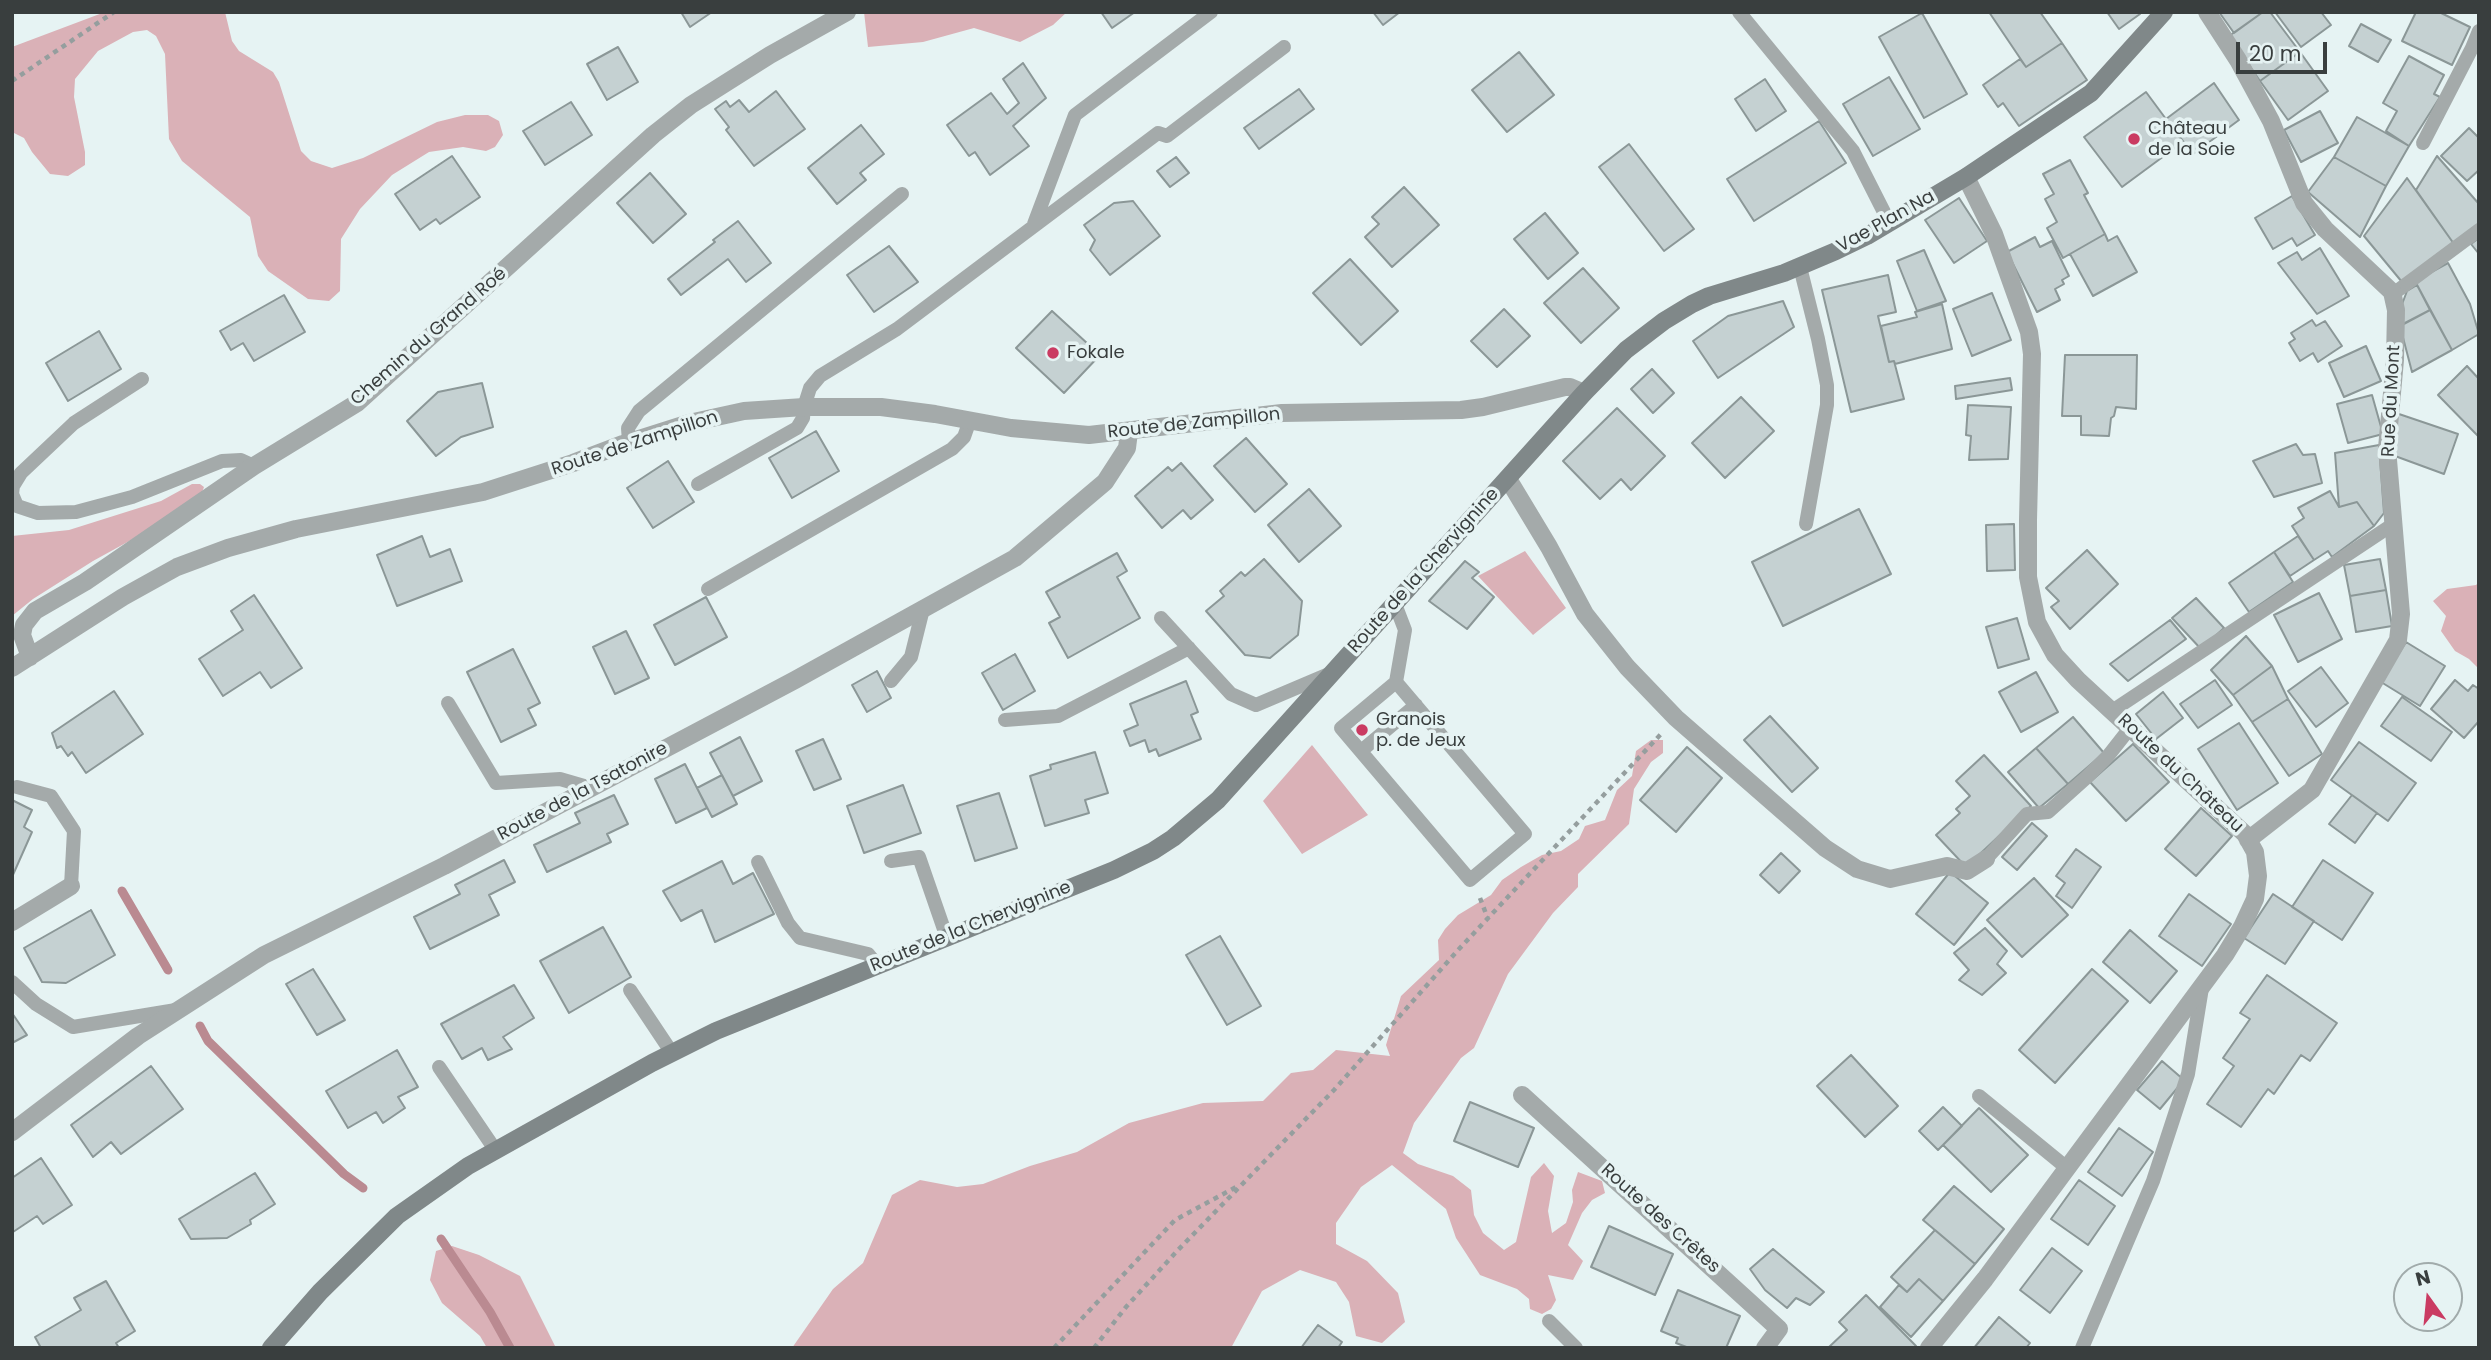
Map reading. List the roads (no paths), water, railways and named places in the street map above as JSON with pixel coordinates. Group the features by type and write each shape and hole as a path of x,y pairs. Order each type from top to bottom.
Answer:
{"street":[{"name":"Chemin du Grand Roé","path":"30,657 22,635 23,625 35,611 85,582 254,466 357,403 644,144 691,105 770,55 847,12"},
{"name":"Vae Plan Na","path":"1584,393 1626,350 1678,311 1709,296 1800,267 1857,241 1966,177 2091,93 2164,12"},
{"path":"2207,12 2262,103 2307,208 2325,229 2393,294"},
{"name":"Route du Château","path":"1929,1348 1985,1279 2202,988 2242,927 2258,887 2257,861 2248,840 2223,813 2078,680 2055,654 2037,622 2028,577 2032,354 2029,332 1994,234 1966,177"},
{"name":"Rue du Mont","path":"2248,840 2312,790 2398,640 2401,614 2387,448 2395,359 2396,310 2393,294"},
{"name":"Route de Zampillon","path":"12,668 123,597 177,567 228,548 296,529 483,492 689,423 744,411 804,407 881,407 1011,428 1072,434 1129,432 1268,414 1461,410 1564,387 1584,393"},
{"name":"Route de la Chervignine","path":"271,1348 320,1292 397,1216 450,1177 716,1031 1124,865 1173,838 1218,800 1584,393"},
{"name":"Route de la Tsatonire","path":"12,1132 138,1037 264,955 444,866 1015,558 1105,482 1127,448 1129,432"},
{"path":"1508,479 1585,614 1627,667 1676,718 1825,848 1857,869 1890,878 1947,866 1967,871 1986,859"},
{"path":"12,922 71,886"},
{"name":"Route des Crêtes","path":"1522,1096 1780,1329 1765,1348"}],"lane":[{"path":"1033,226 1075,116 1211,12"},
{"path":"1739,12 1853,151 1889,222"},
{"path":"2423,144 2479,31"},
{"path":"698,484 797,428 803,418 810,388 820,376 897,329 1158,133 1167,136 1284,47"},
{"path":"629,442 628,428 639,411 902,194"},
{"path":"2393,294 2479,230"},
{"path":"1800,267 1818,339 1828,405 1806,524"},
{"path":"142,379 74,423 21,473 13,486 12,494 17,506 38,513 76,512 132,497 222,461 241,460 254,466"},
{"path":"708,589 953,449 964,437 970,420"},
{"path":"2112,711 2392,525"},
{"path":"1395,604 1405,630 1396,682 1341,728 1470,880 1525,834 1396,682"},
{"path":"891,681 911,657 923,609"},
{"path":"1161,618 1231,694 1256,705 1334,672"},
{"path":"1005,720 1058,716 1189,649"},
{"path":"449,703 496,783 561,779 591,788"},
{"path":"1361,751 1416,705"},
{"path":"1986,859 2027,814 2048,812 2087,778 2130,728"},
{"path":"17,787 51,796 74,831 71,886"},
{"path":"891,861 919,857 947,938"},
{"path":"758,862 788,923 800,938 868,954 877,965"},
{"path":"12,982 36,1004 73,1027 180,1010"},
{"path":"2082,1348 2157,1169 2188,1074 2202,988"},
{"path":"630,990 672,1053"},
{"path":"439,1068 496,1151"},
{"path":"1979,1096 2067,1168"},
{"path":"1549,1321 1576,1348"}],"waterway":[{"path":"122,891 168,970"},
{"path":"200,1026 208,1041 344,1174 363,1188"},
{"path":"441,1239 490,1312 510,1348"}],"place":[{"name":"Château de la Soie","path":"2134,139"},
{"name":"Fokale","path":"1053,353"},
{"name":"Granois p. de Jeux","path":"1362,730"}]}
